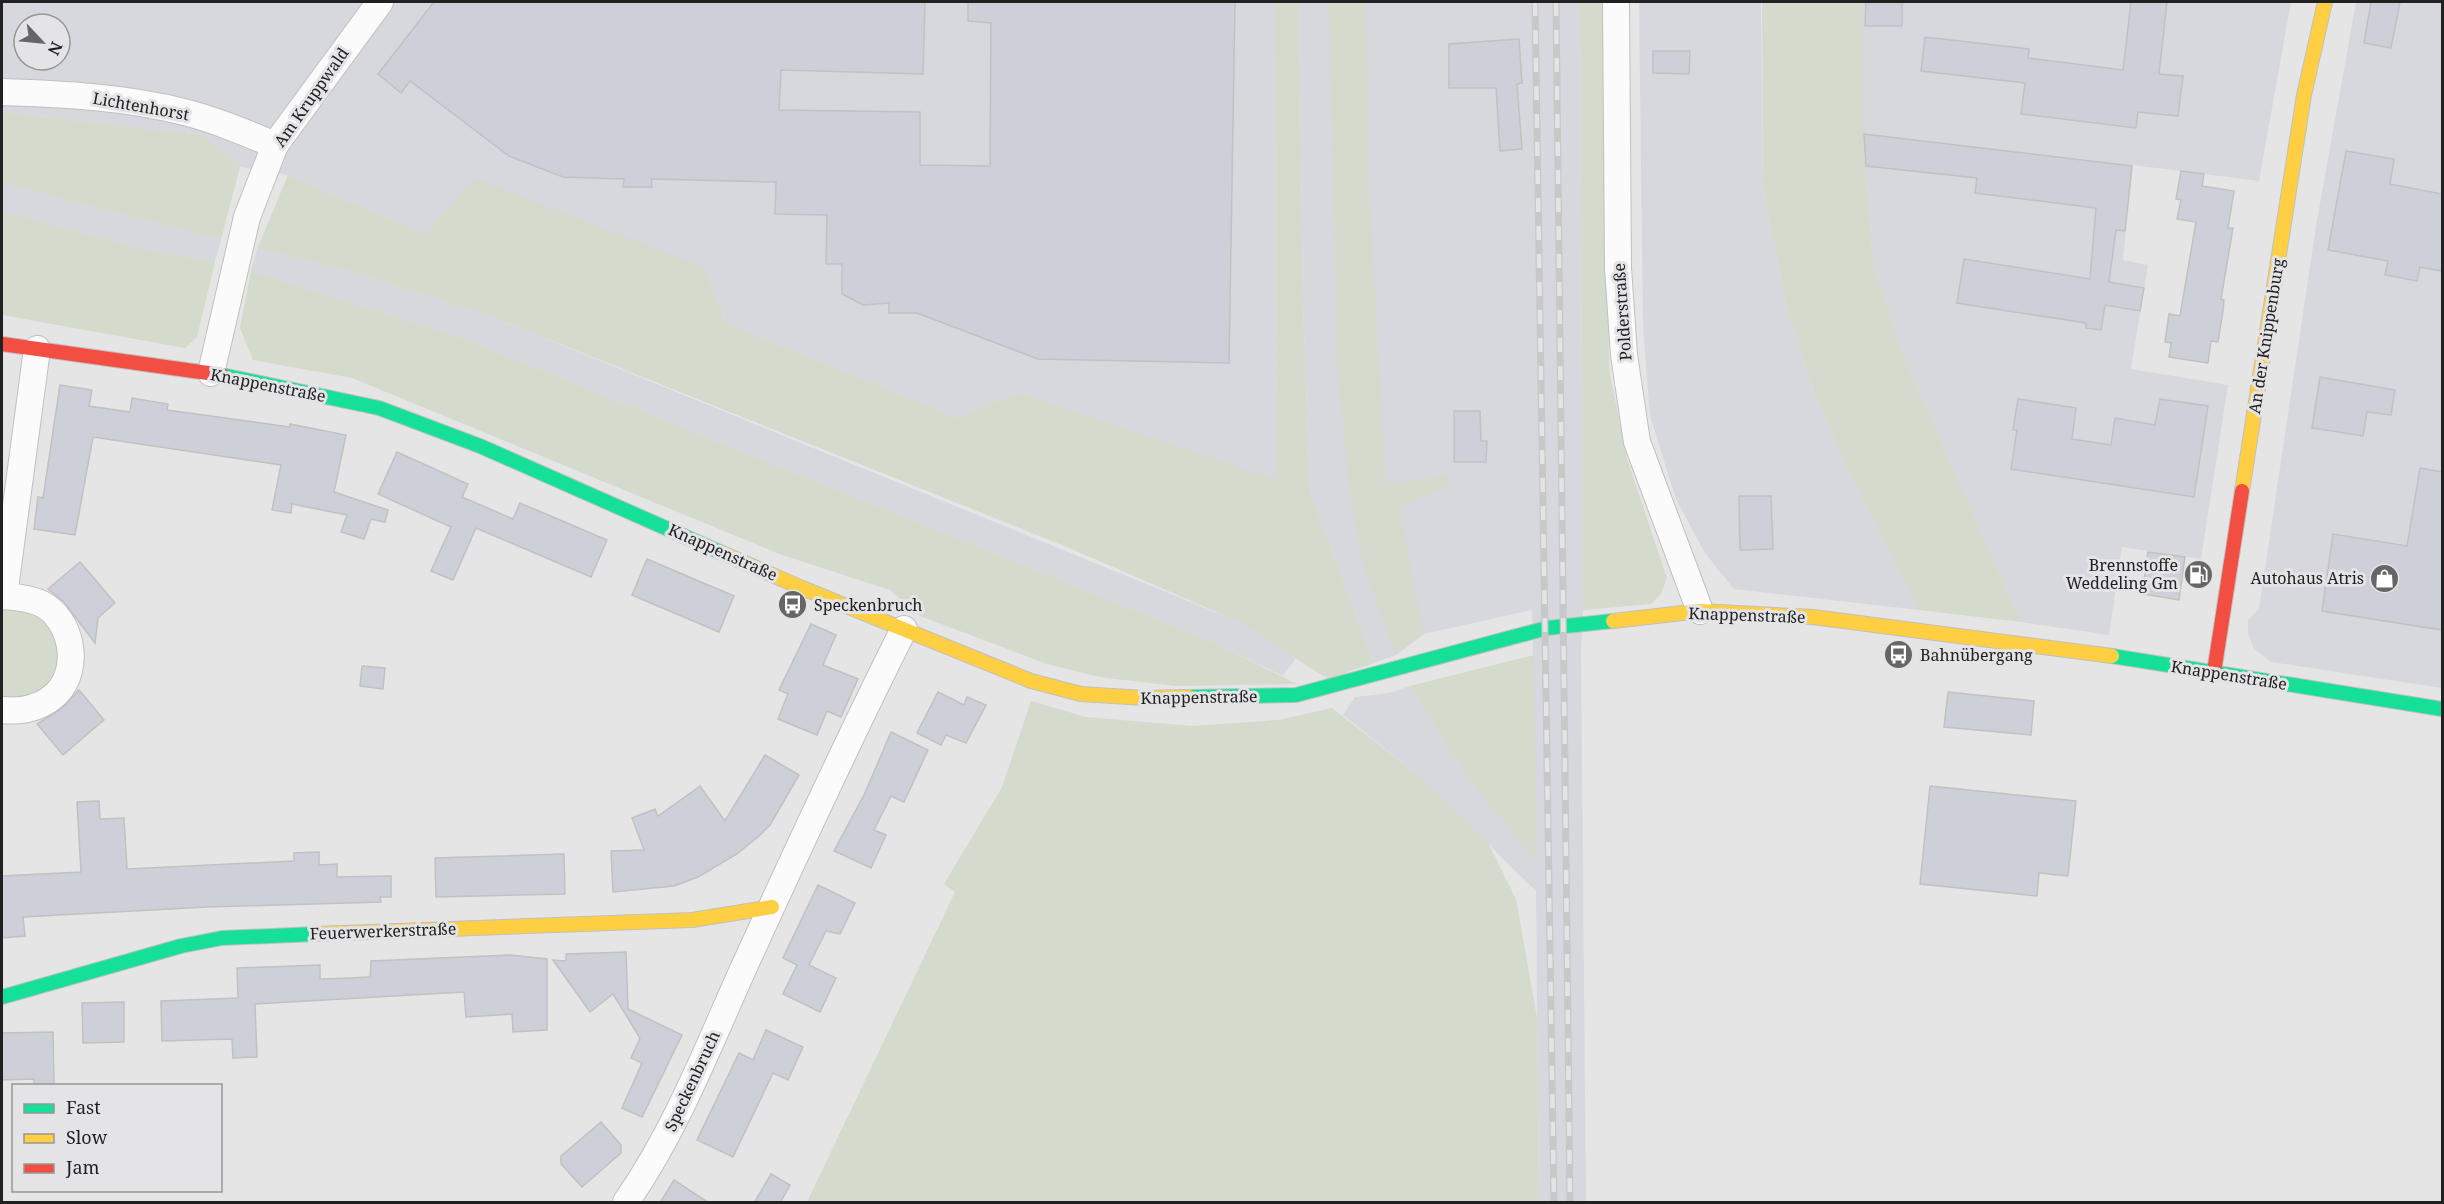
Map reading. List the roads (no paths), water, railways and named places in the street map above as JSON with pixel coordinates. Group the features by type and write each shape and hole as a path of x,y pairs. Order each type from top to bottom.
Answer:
{"street":[{"name":"Am Kruppwald","path":"211,373 247,218 275,145 380,2"},
{"name":"Polderstraße","path":"1616,2 1618,268 1624,355 1637,442 1700,610"},
{"name":"An der Knippenburg","path":"2214,672 2304,95 2325,2"},
{"name":"Lichtenhorst","path":"2,92 85,96 158,106 230,127 275,145"},
{"name":"Knappenstraße","path":"2,344 211,373 379,408 480,446 802,588 1031,681 1081,694 1144,698 1296,695 1547,628 1700,610 1813,617 2063,648 2442,709"},
{"path":"2,710 19,712 42,704 58,692 68,672 71,648 66,628 43,604 3,596 37,349"},
{"name":"Speckenbruch","path":"626,1203 646,1174 676,1119 772,907 904,629"},
{"name":"Feuerwerkerstraße","path":"2,997 182,946 222,938 692,920 772,907"}],"railway":[{"path":"1535,2 1554,1202"},
{"path":"1556,2 1570,1202"}],"place":[{"name":"Brennstoffe Weddeling Gm","path":"2199,574"},
{"name":"Autohaus Atris","path":"2385,578"},
{"name":"Speckenbruch","path":"793,605"},
{"name":"Bahnübergang","path":"1899,655"}]}
